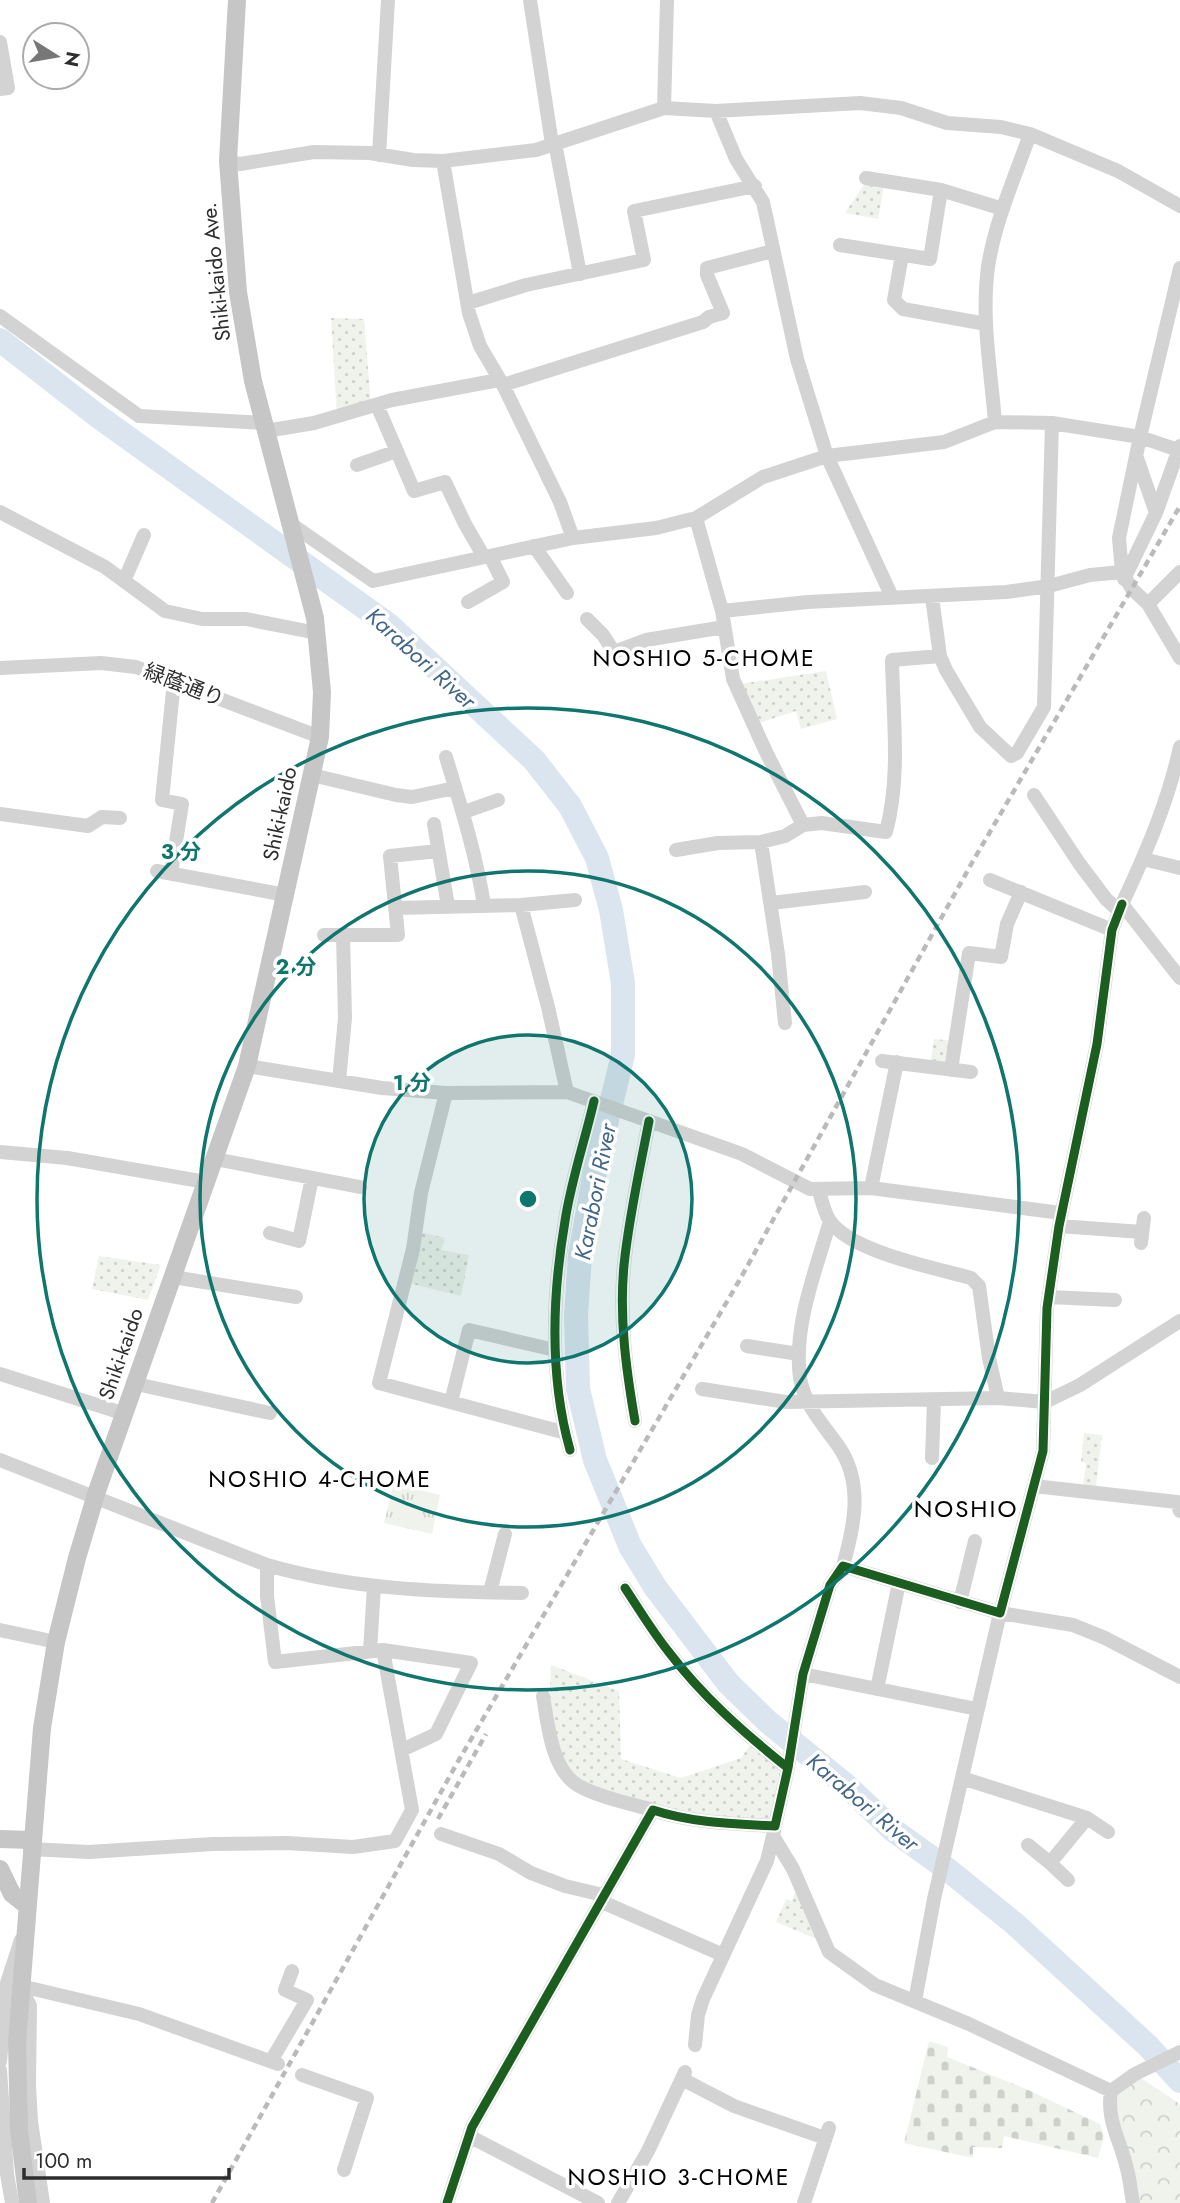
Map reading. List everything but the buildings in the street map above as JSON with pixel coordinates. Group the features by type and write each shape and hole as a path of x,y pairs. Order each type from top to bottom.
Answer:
{"main road":[{"name":"Shiki-kaido Ave.","path":"237,0 228,161 238,292 253,381 292,528"},
{"name":"Shiki-kaido","path":"28,2203 16,2084 24,1930 42,1727 56,1642 95,1498 247,1066 320,737 322,692 317,633 292,528"},
{"path":"0,1839 31,1845"},
{"path":"0,1869 12,1895 26,1905"}],"street":[{"path":"379,155 388,0"},
{"path":"664,108 667,0"},
{"path":"530,1 580,274"},
{"path":"0,42 8,88 0,89"},
{"path":"228,161 240,164 314,152 443,161 536,150 664,108 716,111 871,104 901,108 947,123 1001,127 1030,134 1118,171 1180,206"},
{"path":"716,111 736,159 763,202 797,359 827,456 892,597"},
{"path":"995,422 986,324 988,267 1003,209 1030,134"},
{"path":"443,161 469,313 480,346 501,382 560,502 573,538"},
{"path":"866,178 942,190 1003,209"},
{"path":"468,303 526,285 644,260 634,211 755,186"},
{"path":"839,246 930,260 942,190"},
{"path":"0,316 139,416 265,427 314,423 392,400 501,382 703,322 723,313 707,275 707,268 772,251"},
{"path":"902,255 894,300 903,309 986,324"},
{"path":"1180,268 1119,538 1123,576 1149,604 1180,658"},
{"path":"377,405 414,491 445,482 465,524 503,582 468,603"},
{"path":"292,528 373,581 573,538 656,528 696,518 763,477 827,456 944,442 995,422 1052,424 1140,437 1179,448 1156,513 1123,576"},
{"path":"932,597 940,656 980,727 1011,756 1017,753 1044,707 1052,424"},
{"path":"358,465 397,451"},
{"path":"1136,456 1156,513"},
{"path":"0,512 106,567 165,611 202,620 246,618 317,633"},
{"path":"696,518 722,611 733,679 803,825"},
{"path":"124,582 144,535"},
{"path":"534,546 567,593"},
{"path":"1149,604 1180,572"},
{"path":"722,611 808,602 1006,592 1049,586 1090,576 1123,576"},
{"path":"587,619 603,635 614,652 646,640 724,627"},
{"path":"676,849 718,843 761,842 785,836 803,825 822,823 887,832 894,792 892,660 940,656"},
{"name":"緑蔭通り","path":"0,668 101,663 136,667 320,737"},
{"path":"174,681 162,800 182,804 164,872 286,895"},
{"path":"915,2001 934,1896 977,1709 1043,1451 1044,1361 1049,1297 1060,1219 1097,1044 1112,930 1173,780 1180,747"},
{"path":"446,757 480,875 484,905"},
{"path":"312,775 412,797 455,788"},
{"path":"1034,795 1106,899 1121,907 1180,978"},
{"path":"464,813 498,800"},
{"path":"0,814 88,825 102,817 120,818"},
{"path":"434,824 447,906"},
{"path":"761,842 785,1023"},
{"path":"324,935 398,935 390,856 438,850"},
{"path":"1143,859 1180,868"},
{"path":"990,880 1112,930"},
{"path":"771,903 865,892"},
{"path":"951,1070 968,953 1001,957 1007,924 1021,892"},
{"path":"396,908 521,905 576,900"},
{"path":"521,905 567,1092"},
{"path":"339,1080 345,1018 343,935"},
{"path":"871,1188 889,1061 971,1072"},
{"path":"247,1066 382,1088 446,1093 567,1092 742,1154 810,1189 871,1188 1142,1231"},
{"path":"446,1093 421,1193 413,1249 379,1383 566,1433"},
{"path":"570,1450 555,1350 555,1298 565,1219 594,1101"},
{"path":"635,1421 623,1336 622,1302 628,1235 649,1121"},
{"path":"0,1152 67,1158 206,1182"},
{"path":"215,1159 360,1187"},
{"path":"270,1233 299,1241 312,1178"},
{"path":"818,1189 830,1221 853,1240 907,1262 971,1278 979,1286 989,1358 998,1398"},
{"path":"695,2045 698,2015 703,1999 767,1861 789,1766 803,1674 830,1585 843,1566 854,1529 856,1507 850,1475 841,1449 820,1425 807,1401 800,1379 799,1354 804,1313 830,1221"},
{"path":"173,1277 296,1297"},
{"path":"1049,1297 1115,1300"},
{"path":"702,1389 786,1402 998,1398 1045,1402 1080,1385 1180,1321"},
{"path":"451,1402 468,1330 555,1350"},
{"path":"747,1346 799,1354"},
{"path":"0,1374 125,1414"},
{"path":"136,1384 271,1413"},
{"path":"932,1458 934,1400"},
{"path":"0,1460 267,1565 312,1578 374,1586 522,1593"},
{"path":"1034,1486 1177,1502 1180,1511"},
{"path":"490,1592 505,1534"},
{"path":"960,1602 975,1541"},
{"path":"267,1565 267,1597 275,1662 377,1651 471,1663 436,1734 402,1750"},
{"path":"843,1566 1000,1614 1073,1625 1105,1638 1180,1677"},
{"path":"877,1689 899,1583"},
{"path":"31,1845 89,1852 212,1844 288,1843 353,1847 395,1841 412,1810 402,1750 377,1651 374,1586"},
{"path":"625,1588 666,1650 690,1679 716,1707 789,1766"},
{"path":"0,1630 56,1642"},
{"path":"803,1674 977,1709"},
{"path":"543,1696 558,1762 579,1786 666,1814 774,1831"},
{"path":"962,1778 1087,1818 1108,1832"},
{"path":"447,2203 471,2132 653,1810"},
{"path":"1050,1863 1087,1818"},
{"path":"774,1831 828,1952 875,1984 1111,2091"},
{"path":"441,1834 485,1848 531,1873 601,1898 723,1955"},
{"path":"1028,1845 1068,1880"},
{"path":"0,2062 7,1983 24,1930"},
{"path":"20,1986 139,2014 274,2062 307,2000 285,1990 292,1972"},
{"path":"20,1986 30,2006 31,2130 43,2203"},
{"path":"1133,2203 1127,2167 1112,2126 1109,2106 1111,2091 1135,2074 1180,2052"},
{"path":"0,2070 6,2164 12,2203"},
{"path":"302,2075 367,2098 344,2170"},
{"path":"618,2203 648,2151 683,2075 734,2106 827,2133 804,2203"},
{"path":"471,2132 598,2203"}],"green space":[{"path":"865,183 884,186 878,219 845,213"},
{"path":"331,318 364,319 371,406 337,416"},
{"path":"826,671 837,719 801,729 796,711 759,723 740,684"},
{"path":"934,1039 956,1041 951,1070 930,1067"},
{"path":"416,1231 445,1238 441,1250 469,1255 461,1296 404,1282"},
{"path":"99,1256 161,1265 148,1300 92,1289"},
{"path":"1084,1433 1102,1435 1096,1487 1083,1486 1086,1463 1081,1462"},
{"path":"394,1483 440,1495 432,1534 384,1523"},
{"path":"551,1665 619,1691 621,1759 681,1778 741,1758 754,1739 788,1768 775,1826 724,1823 579,1786 558,1762 550,1695"},
{"path":"796,1890 817,1939 776,1922 786,1899 792,1901"},
{"path":"929,2041 948,2047 947,2057 1026,2089 1100,2124 1104,2136 1098,2158 1004,2136 1002,2148 973,2147 973,2158 904,2143"},
{"path":"1135,2074 1180,2104 1180,2203 1133,2203 1111,2091"}],"waterway":[{"name":"Karabori River","path":"0,340 99,417 389,625 534,760 570,806 597,858 611,910 623,983 623,1055 597,1161 580,1255 576,1316 578,1389 595,1460 630,1546 655,1587 728,1683 767,1721 847,1786 893,1830 1015,1924 1148,2046 1180,2081"}],"railway":[{"path":"212,2203 456,1765 739,1281 973,861 1180,506"},
{"path":"438,1819 486,1734"}],"cycle path":[{"path":"447,2203 472,2127 653,1810 698,1820 775,1826 788,1768 803,1674 830,1585 843,1566 1000,1613 1043,1451 1047,1308 1059,1226 1097,1044 1112,930 1122,904"},
{"path":"570,1450 563,1422 556,1365 555,1307 568,1206 594,1101"},
{"path":"635,1421 624,1343 622,1304 629,1228 649,1121"},
{"path":"625,1588 662,1643 709,1699 788,1768"}],"district":[{"name":"NOSHIO 5-CHOME","path":"704,658"},
{"name":"NOSHIO 4-CHOME","path":"320,1479"},
{"name":"NOSHIO","path":"966,1508"},
{"name":"NOSHIO 3-CHOME","path":"679,2177"}]}
